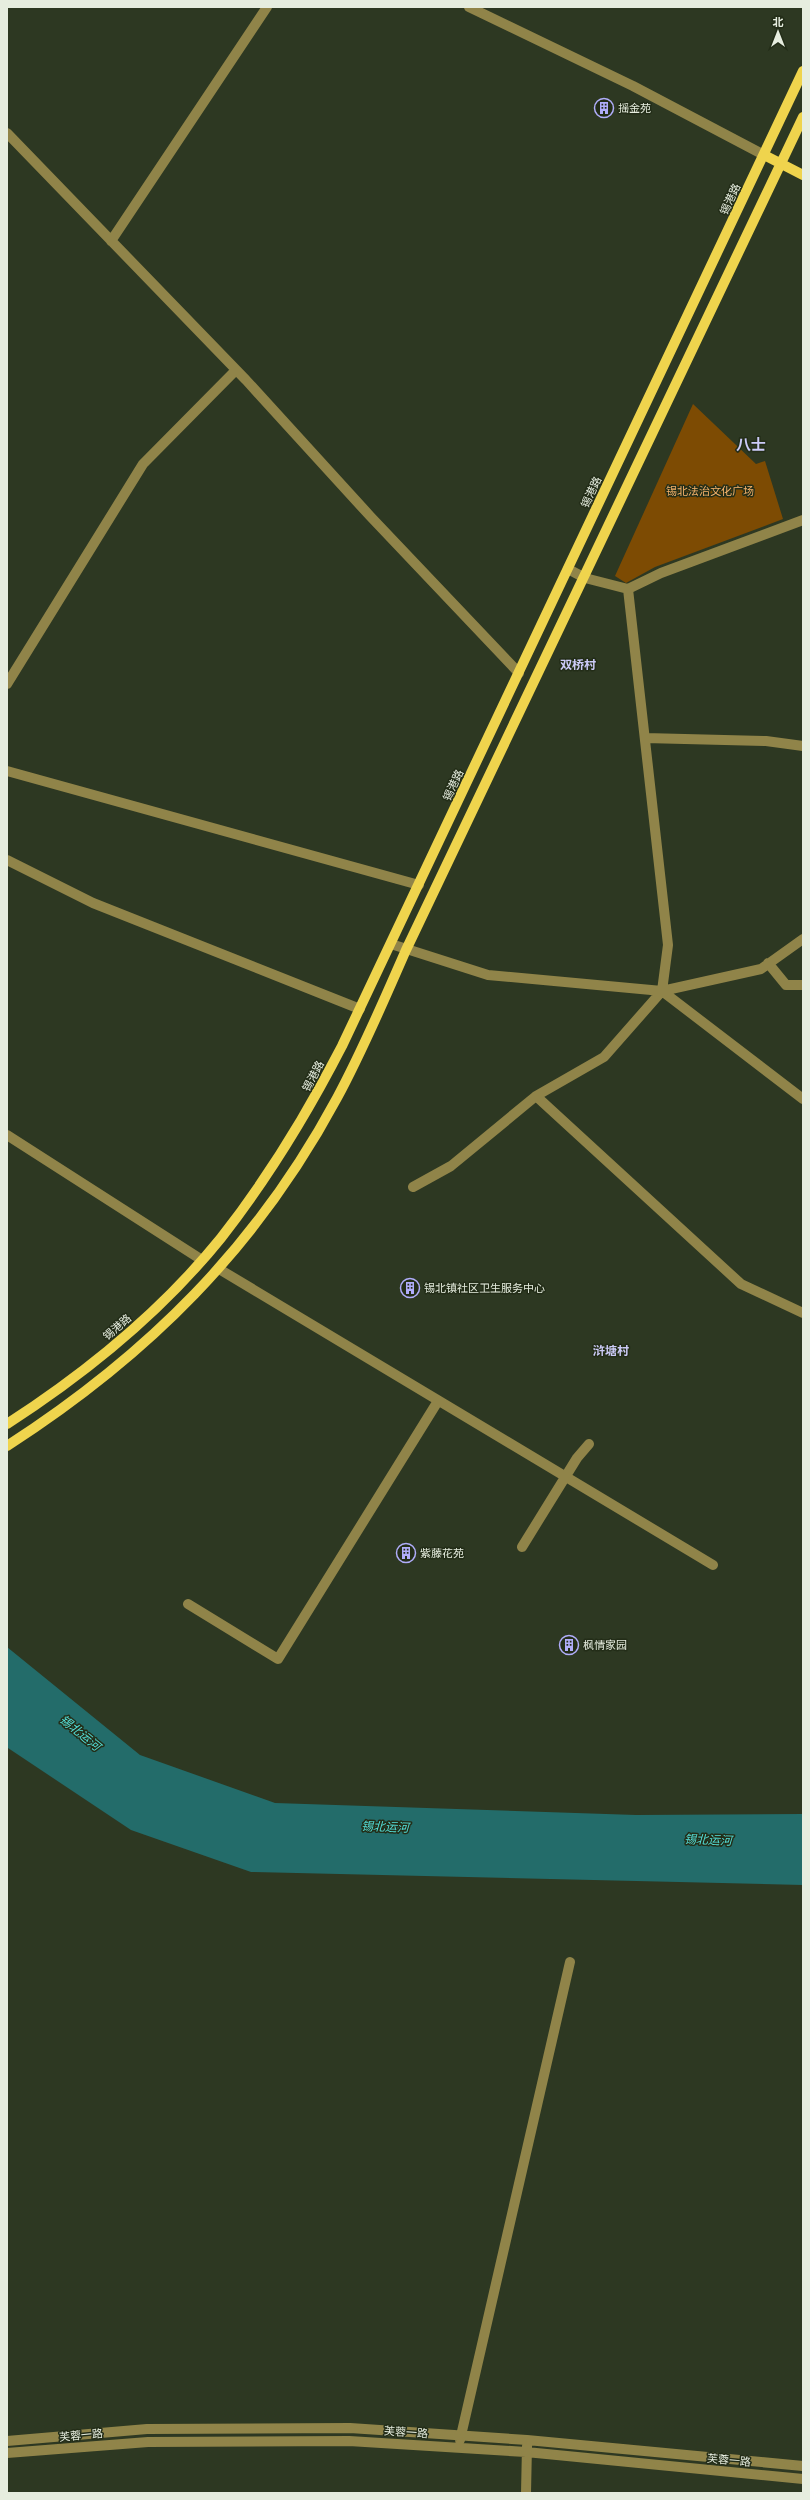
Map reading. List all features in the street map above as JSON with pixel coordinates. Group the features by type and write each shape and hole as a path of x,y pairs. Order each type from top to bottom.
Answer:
{"main road":[{"name":"锡港路","path":"7,1424 111,1348 148,1315 202,1260 233,1222 276,1162 320,1090 360,1010 803,71"},
{"path":"7,1446 42,1424 124,1362 161,1329 219,1269 248,1234 292,1173 360,1055 406,950 585,578 803,117"},
{"path":"764,155 803,175"}],"street":[{"path":"111,241 267,7"},
{"path":"469,7 633,86 764,155"},
{"path":"7,133 236,370 370,516 519,673"},
{"path":"7,684 143,464 236,370"},
{"path":"568,570 585,578 628,589 661,573 803,520"},
{"path":"413,1187 451,1166 536,1096 604,1057 662,991 668,945 628,589"},
{"path":"645,738 766,741 803,746"},
{"path":"7,771 419,885"},
{"path":"7,860 93,903 360,1010"},
{"path":"391,944 488,975 662,991 761,969 803,939"},
{"path":"768,963 786,985 803,985"},
{"path":"662,991 803,1099"},
{"path":"536,1096 741,1284 803,1313"},
{"path":"7,1135 202,1260"},
{"path":"219,1269 438,1401 478,1423 564,1478 713,1565"},
{"path":"188,1604 278,1659 438,1401"},
{"path":"522,1548 564,1478 577,1458 589,1444"},
{"path":"458,2448 570,1962"},
{"name":"芙蓉一路","path":"7,2441 147,2429 350,2428 527,2440 803,2466"},
{"path":"526,2493 527,2440"},
{"name":"芙蓉一路","path":"7,2453 148,2442 349,2441 526,2452 803,2479"}],"green space":[{"name":"锡北法治文化广场","path":"693,404 756,464 765,461 783,519 655,567 626,583 615,576"}],"water":[{"name":"锡北运河","path":"7,1647 140,1755 275,1803 636,1815 803,1814 803,1885 251,1872 131,1830 8,1748"}],"place":[{"name":"摇金苑","path":"604,108"},
{"name":"锡北镇社区卫生服务中心","path":"410,1288"},
{"name":"紫藤花苑","path":"406,1553"},
{"name":"枫情家园","path":"569,1645"}],"district":[{"name":"八士","path":"751,445"},
{"name":"双桥村","path":"578,665"},
{"name":"浒塘村","path":"611,1351"}]}
